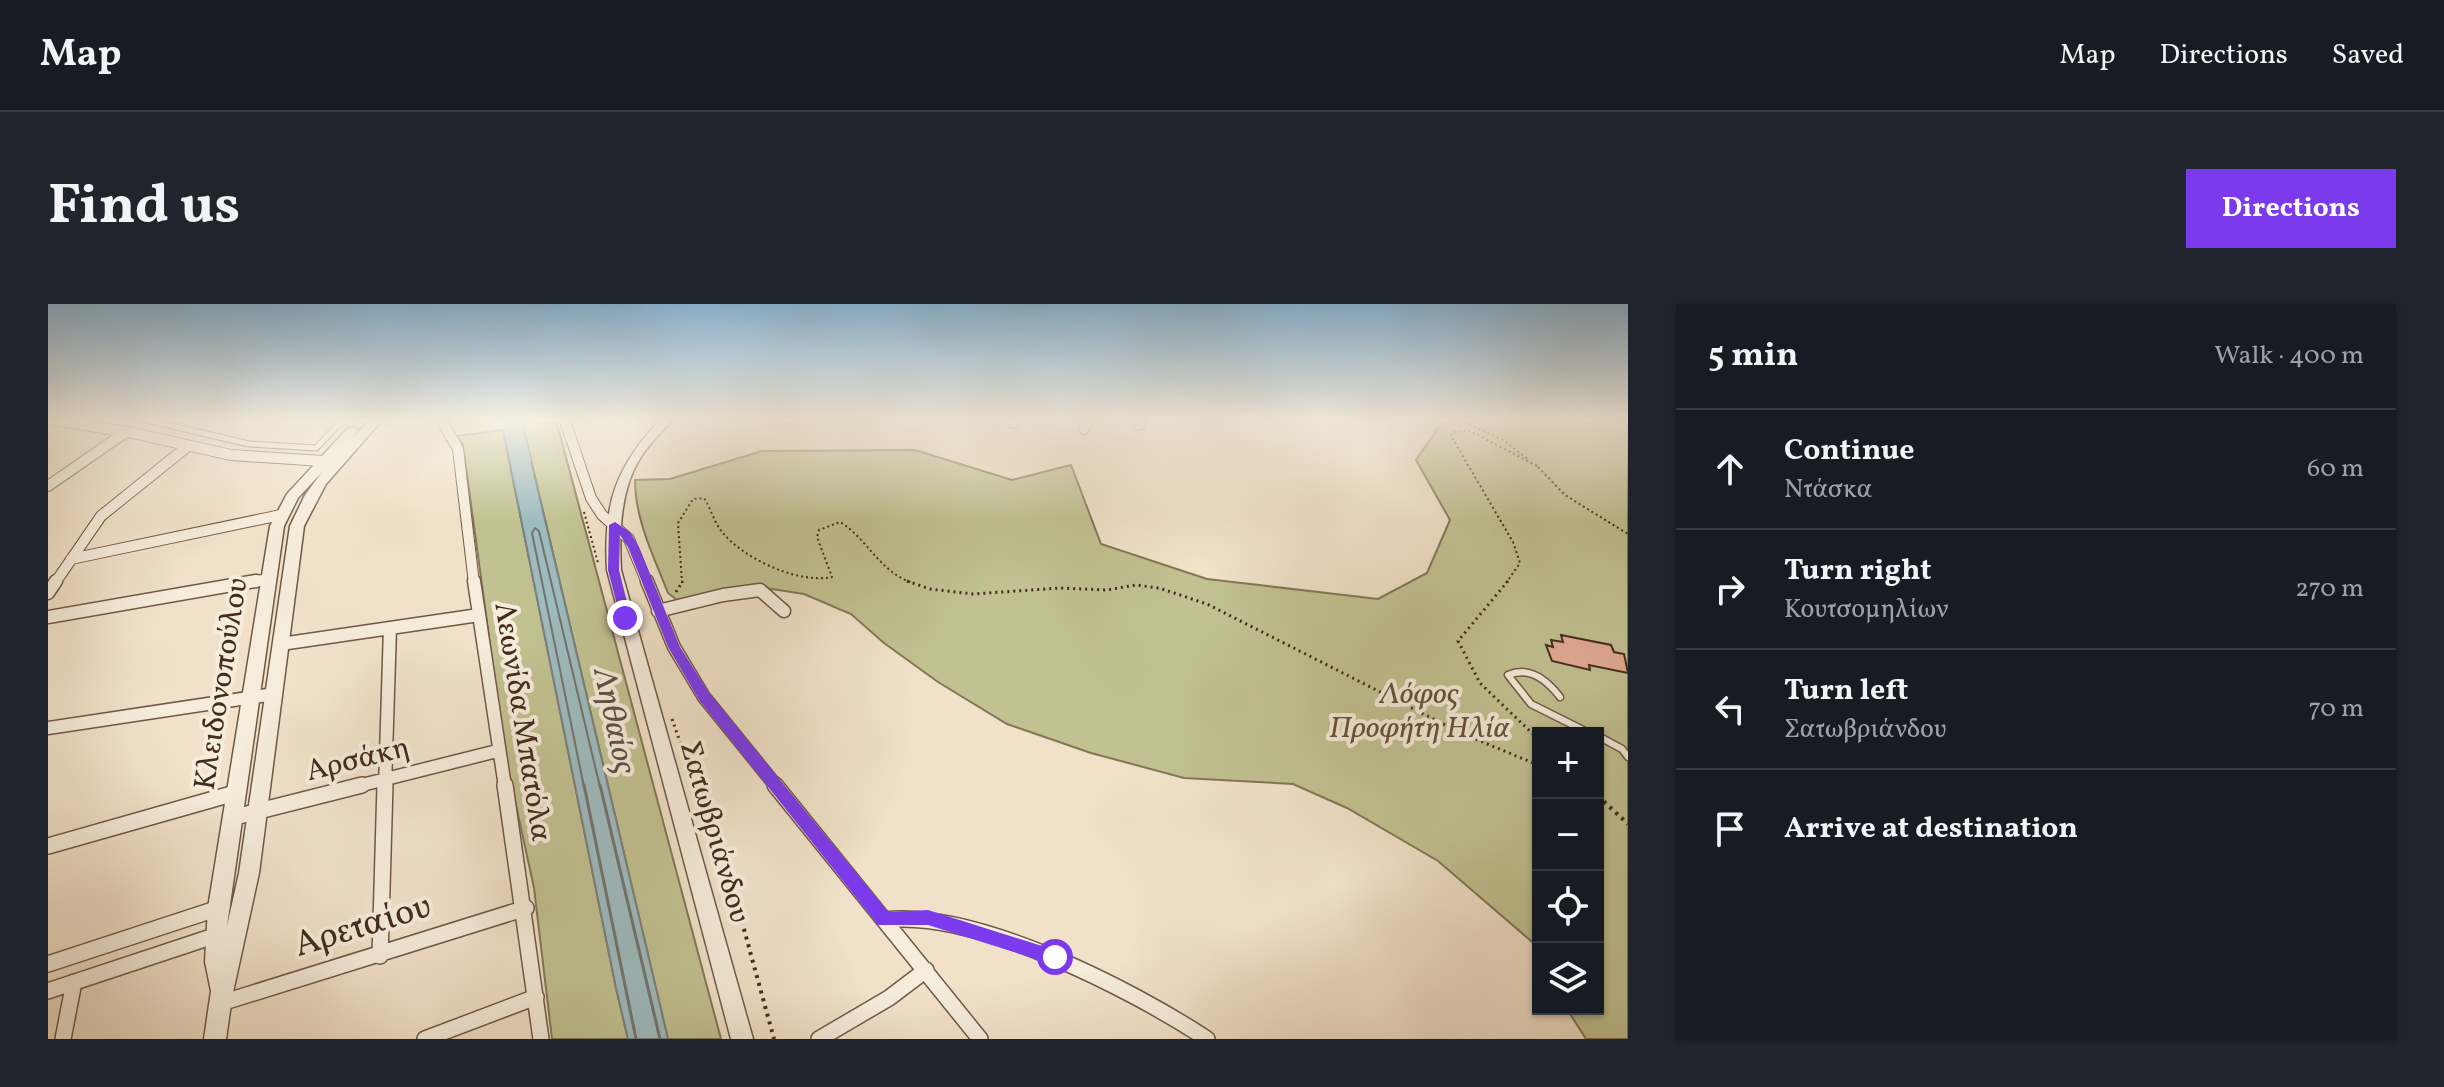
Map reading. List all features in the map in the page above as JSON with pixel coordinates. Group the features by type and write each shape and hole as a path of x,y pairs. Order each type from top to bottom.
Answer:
{"street":[{"path":"48,486 97,452"},
{"path":"48,593 101,516 180,452"},
{"path":"224,452 323,461"},
{"name":"Κλειδονοπούλου","path":"219,997 215,962 218,908 249,698 281,515 331,452"},
{"name":"Κλειδονοπούλου","path":"215,1039 219,997 244,900 294,544 302,511 323,480 348,452"},
{"name":"Λεωνίδα Μπατόλα","path":"458,452 497,751 526,908 541,1039"},
{"path":"576,452 591,498 598,511 626,534 674,647 704,697 980,1039"},
{"name":"Σατωβριάνδου","path":"638,452 627,471 615,525 613,560 619,595 742,1039"},
{"path":"71,559 281,515"},
{"path":"48,617 269,579"},
{"path":"656,607 760,590 784,611"},
{"path":"281,644 479,615"},
{"path":"380,956 390,628"},
{"path":"48,728 274,694"},
{"name":"Αρσάκη","path":"231,818 385,782 497,751"},
{"path":"48,846 235,793"},
{"path":"48,964 244,900"},
{"name":"Αρεταίου","path":"219,997 380,956 526,908"},
{"path":"884,920 928,918 1055,957 1152,1002 1207,1039"},
{"path":"48,991 238,928"},
{"path":"819,1039 889,998 926,970"},
{"path":"63,1039 74,982"},
{"path":"425,1039 536,997"}],"lane":[{"path":"1560,697 1554,687 1527,672 1515,670 1508,675 1512,685 1530,702 1572,727"},
{"path":"1604,739 1622,749 1628,757"}],"path":[{"path":"1461,452 1513,542 1520,563 1512,577 1472,618 1458,641 1465,663 1476,681 1532,733"},
{"path":"1511,452 1539,467"},
{"path":"1519,452 1539,467 1565,495 1628,534"},
{"path":"656,607 676,592 684,580 678,523 693,499 704,498 722,533 737,546 772,566 820,580 832,577 817,537 819,530 840,522 850,528 877,561 903,580 930,589 973,594 1060,588 1107,590 1136,585 1159,588 1207,604 1461,733 1532,763"},
{"path":"672,718 736,900 774,1039"},
{"path":"1601,799 1628,824"}],"green space":[{"path":"464,452 508,452 628,1039 552,1039 534,888 505,755"},
{"path":"529,452 564,452 721,1039 668,1039"},
{"name":"Λόφος Προφήτη Ηλία","path":"758,452 922,452 1012,480 1071,465 1101,544 1207,579 1378,599 1427,573 1450,520 1416,460 1421,452 1628,452 1628,1039 1586,1039 1571,1015 1604,1015 1604,727 1532,727 1532,942 1438,861 1347,808 1293,784 1184,778 1091,753 1007,724 938,682 884,643 851,614 804,594 759,587 677,600 668,593 651,552 638,509 635,480 670,479"}],"water":[{"name":"Ληθαίος","path":"508,452 529,452 668,1039 628,1039"}],"building":[{"path":"1561,635 1611,645 1614,652 1624,654 1628,673 1589,665 1590,670 1552,661 1546,645 1553,647 1551,640 1563,642"}],"waterway":[{"name":"Ληθαίος","path":"519,452 521,461"}],"route":[{"path":"625,618 614,570 615,525 626,534 633,547 674,647 704,697 884,920 906,917 938,920 1055,957"}]}
